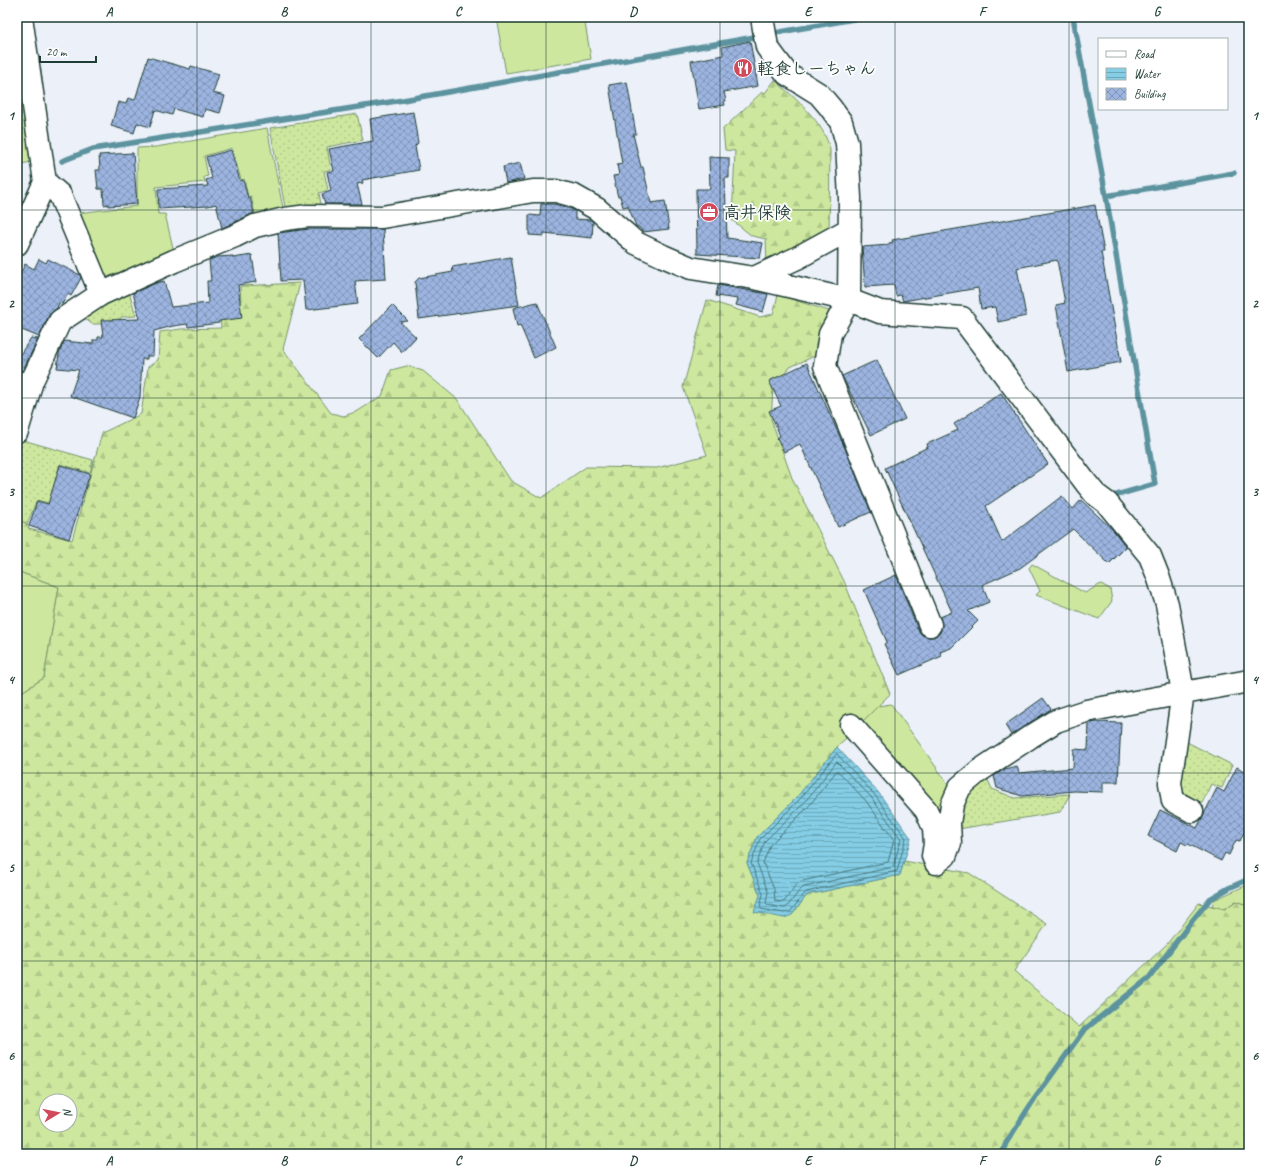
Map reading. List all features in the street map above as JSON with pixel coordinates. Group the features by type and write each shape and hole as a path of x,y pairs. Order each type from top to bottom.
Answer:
{"street":[{"path":"17,244 45,182 21,17"},
{"path":"763,20 767,47 787,74 819,94 841,122 847,143 850,198 849,300 830,334 825,366 930,625"},
{"path":"45,182 60,195 101,294"},
{"path":"17,431 25,383 60,321 101,294 255,226 285,219 308,216 382,216 532,190 556,191 574,196 597,209 636,243 691,268 754,278 849,300 880,312 962,318 1086,483 1107,503 1150,556 1167,604 1183,692 1170,783 1173,801 1192,811"},
{"path":"754,278 804,255 850,229"},
{"path":"851,725 926,810 934,828 935,844 933,856 936,863 945,856 950,843 949,823 952,805 960,787 979,771 1030,737 1056,722 1086,711 1249,681"}],"green space":[{"path":"496,17 584,17 591,59 506,73"},
{"path":"17,76 31,162 17,165"},
{"path":"775,80 808,112 827,139 830,150 829,236 767,266 766,239 752,236 732,220 735,151 725,150 723,129 762,92 765,93"},
{"path":"357,114 363,140 327,147 331,170 324,171 328,190 319,193 322,210 286,212 270,128"},
{"path":"267,128 284,213 256,218 251,196 248,197 244,179 241,180 232,148 204,156 208,176 204,177 205,182 156,187 158,214 165,214 174,252 104,278 77,213 137,206 137,148 156,147"},
{"path":"300,283 283,349 331,413 344,416 358,411 382,396 391,370 407,366 423,371 457,399 511,481 541,498 586,467 657,468 707,455 683,387 707,300 760,317 773,314 778,295 829,311 817,355 790,367 773,389 771,419 792,478 844,581 890,694 837,747 797,797 757,837 747,863 760,895 792,915 807,895 900,875 904,861 969,873 1047,924 1014,971 1079,1027 1167,944 1199,903 1225,909 1236,901 1249,906 1249,1154 17,1154 17,695 44,678 59,587 17,571 17,518 27,524 29,529 72,540 102,433 141,414 148,367 158,360 160,332 181,329 221,328 219,303 241,301 240,286"},
{"path":"129,291 136,316 121,317 117,324 92,324 79,314"},
{"path":"19,439 93,460 90,473 60,464 54,485 51,504 37,500 27,524 17,518 17,442"},
{"path":"1032,564 1085,593 1101,584 1110,589 1112,601 1099,619 1036,595 1040,591 1029,568"},
{"path":"17,571 59,587 44,678 17,695"},
{"path":"891,704 951,788 946,836 857,727 878,706"},
{"path":"1185,741 1232,765 1222,788 1211,784 1202,803 1181,791 1178,780"},
{"path":"986,776 992,789 1015,798 1070,794 1060,812 958,829 964,796"},
{"path":"1249,884 1249,906 1236,901 1225,909 1212,906 1214,900"}],"water":[{"path":"837,747 878,792 911,838 900,875 807,895 792,915 784,918 754,912 760,895 747,863 757,837 797,797"}],"building":[{"path":"750,41 758,86 724,92 726,101 724,101 725,105 699,109 691,61 723,55 722,47"},
{"path":"148,57 190,69 191,66 219,74 213,93 225,96 220,113 205,109 203,117 174,109 172,115 155,110 150,127 137,123 134,133 111,126 118,102 126,104 128,98 135,100"},
{"path":"627,82 636,134 633,134 641,167 643,167 651,203 665,201 669,229 643,232 636,226 628,206 623,207 620,196 618,197 613,176 619,175 617,165 622,164 609,85"},
{"path":"413,112 418,143 415,146 419,170 362,180 363,183 357,184 362,204 325,204 322,194 331,191 327,172 334,171 329,149 373,141 370,119"},
{"path":"231,150 240,181 243,180 254,213 222,228 216,204 208,206 159,209 158,189 208,186 206,180 212,178 206,157"},
{"path":"133,153 137,204 104,205 103,189 98,189 96,170 100,170 99,155"},
{"path":"709,157 729,158 729,178 725,178 727,238 763,243 760,258 697,254 696,189 710,189"},
{"path":"520,163 524,179 506,183 503,167"},
{"path":"541,204 554,204 569,208 575,211 575,219 591,220 593,222 592,238 544,233 544,236 529,235 529,215 540,216"},
{"path":"1095,205 1104,252 1101,252 1121,362 1068,372 1056,305 1065,303 1057,260 1017,268 1026,316 998,322 995,307 981,309 978,288 903,301 901,295 896,296 894,285 865,287 862,247 889,245 889,243 893,242 892,240"},
{"path":"309,229 383,229 386,279 355,281 358,304 306,310 303,280 281,281 278,233"},
{"path":"252,255 256,282 238,285 242,318 188,327 187,324 173,326 154,331 153,356 147,356 147,359 142,359 140,397 133,418 70,396 79,370 57,368 59,354 64,341 93,344 93,340 98,340 98,337 103,337 101,320 140,319 133,293 156,283 164,281 171,307 208,303 207,281 211,281 209,260 217,257 233,256 233,258"},
{"path":"511,257 519,305 419,319 415,282 419,278 453,272 452,267"},
{"path":"39,259 46,263 48,259 80,275 81,278 71,296 68,294 62,304 59,303 57,308 49,315 39,337 17,328 17,281 25,264 34,269"},
{"path":"718,285 768,294 763,312 736,305 738,299 716,296"},
{"path":"537,302 556,347 534,358 520,325 517,326 513,308"},
{"path":"392,305 408,321 400,322 416,337 402,352 393,342 378,358 359,339"},
{"path":"31,338 38,339 23,370 17,372 17,359"},
{"path":"877,360 905,419 871,435 842,376"},
{"path":"807,363 844,446 871,512 838,527 800,444 784,452 777,438 780,436 769,411 781,406 769,381"},
{"path":"1001,393 1048,464 986,506 1002,542 1062,496 1073,509 1081,500 1114,531 1126,547 1109,564 1073,529 1020,568 982,585 989,602 968,611 978,621 951,648 940,652 942,656 899,675 884,644 887,642 864,590 896,575 918,630 922,635 928,637 934,637 940,633 942,626 940,617 952,612 885,468 928,447 927,444 958,430 954,424"},
{"path":"60,465 90,474 69,539 29,526 37,501 48,504"},
{"path":"1043,698 1051,709 1011,735 1005,725"},
{"path":"1089,723 1121,723 1118,782 1103,782 1103,792 1074,791 1022,796 997,788 994,776 1005,769 1017,766 1019,773 1073,768 1074,749 1088,750"},
{"path":"1237,767 1249,774 1249,822 1240,841 1236,840 1229,855 1225,853 1221,861 1181,842 1177,851 1148,836 1160,810 1197,828 1217,788 1224,792"}],"waterway":[{"path":"769,34 865,17"},
{"path":"1073,17 1106,196 1155,484 1110,497"},
{"path":"62,161 93,149 403,100 760,36"},
{"path":"1106,196 1234,173"},
{"path":"17,212 19,207"},
{"path":"1002,1154 1006,1143 1033,1101 1084,1030 1149,978 1210,899 1249,879"}],"place":[{"name":"軽食しーちゃん","path":"743,68"},
{"name":"高井保険","path":"709,212"}]}
